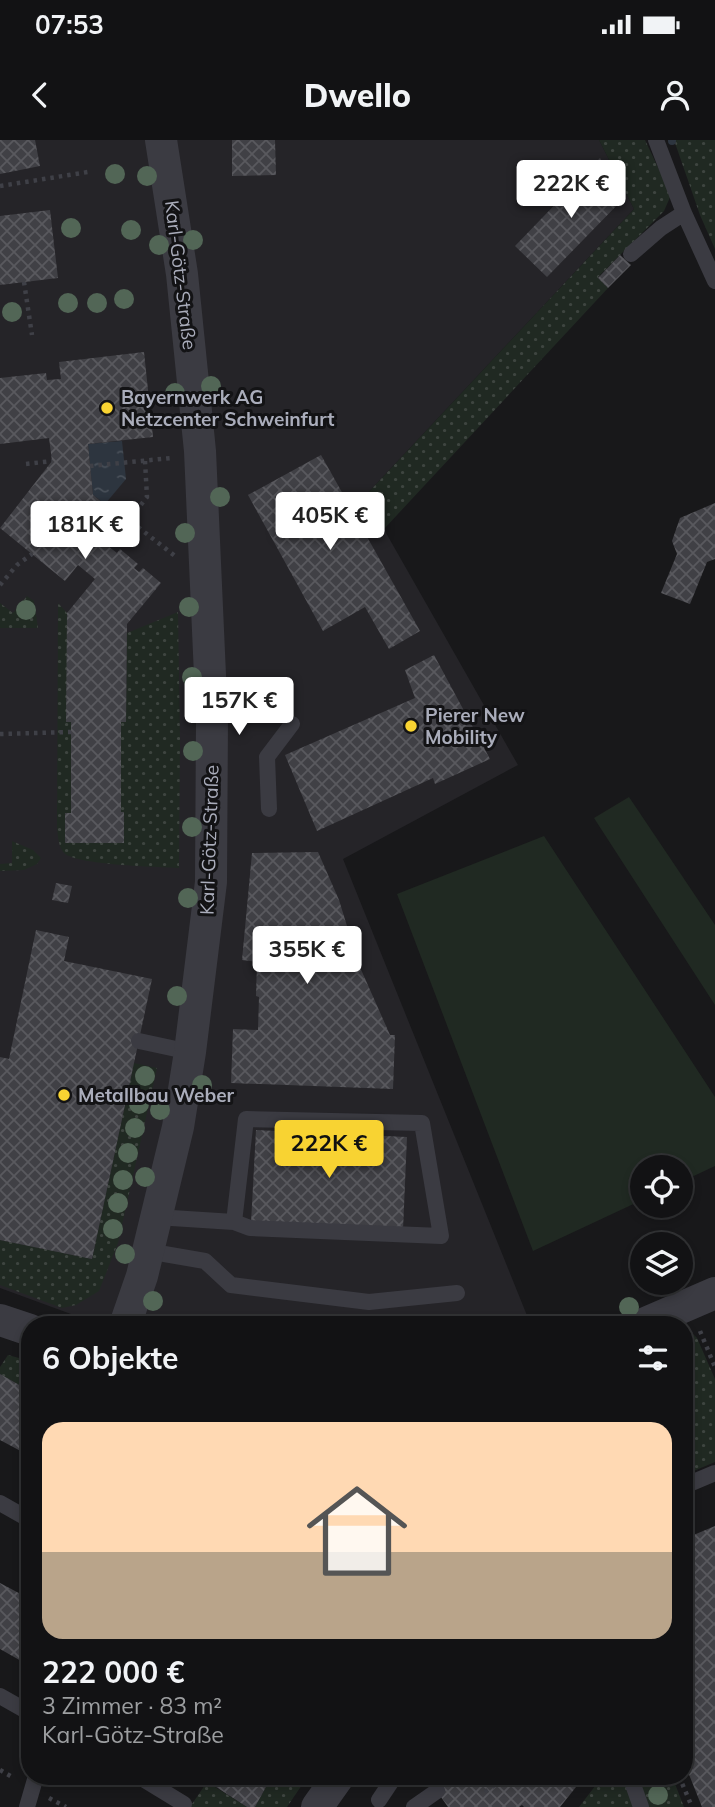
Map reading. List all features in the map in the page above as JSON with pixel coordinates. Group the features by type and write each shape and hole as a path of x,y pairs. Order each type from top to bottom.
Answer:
{"street":[{"name":"Karl-Götz-Straße","path":"128,1316 178,1126 211,882 212,720 199,439 182,274 161,140"},
{"path":"661,1316 702,1298"},
{"path":"317,1807 333,1785"}],"lane":[{"path":"656,140 684,213 715,281"},
{"path":"631,254 661,228 684,213"},
{"path":"269,809 267,757 292,724"},
{"path":"138,1041 190,1052"},
{"path":"156,1217 234,1222 250,1228 441,1236 422,1124 246,1119 234,1222"},
{"path":"147,1251 205,1261 231,1285 369,1302 457,1293"},
{"path":"693,1482 715,1473"},
{"path":"0,1503 21,1515"},
{"path":"0,1696 21,1708"},
{"path":"27,1807 33,1785"},
{"path":"153,1785 184,1804"},
{"path":"379,1801 389,1785"},
{"path":"633,1785 641,1807"},
{"path":"414,1807 437,1791"}],"path":[{"path":"0,186 88,172"},
{"path":"24,282 32,335"},
{"path":"90,466 175,458"},
{"path":"26,464 52,461"},
{"path":"107,546 147,497 145,461"},
{"path":"129,520 181,561"},
{"path":"0,585 17,565 32,554"},
{"path":"0,734 71,732"},
{"path":"702,1298 715,1367"},
{"path":"485,1792 495,1785"},
{"path":"683,1785 692,1807"}],"shaded area":[{"path":"0,140 599,140 634,209 365,496 518,765 343,859 527,1316 76,1316 0,1288"},
{"path":"599,140 645,140 671,195 664,211 598,277 608,288 384,529 365,496 634,209"},
{"path":"674,140 715,140 715,249 700,215"},
{"path":"27,596 34,601 38,628 0,628 0,603 13,613"},
{"path":"58,603 67,613 71,813 124,843 124,813 121,812 121,722 126,722 127,633 178,612 179,868 118,865 84,860 64,853 61,847 57,827"},
{"path":"629,797 715,925 715,1005 594,818"},
{"path":"544,836 715,1097 715,1166 693,1176 693,1155 630,1155 630,1206 533,1251 397,894"},
{"path":"12,841 33,850 41,858 37,864 24,870 0,871 0,864 12,863"},
{"path":"134,1063 157,1068 118,1243 99,1291 76,1305 62,1308 0,1285 0,1240 92,1259"},
{"path":"693,1334 715,1379 715,1462 693,1471"},
{"path":"8,1355 21,1359 21,1386 0,1374 0,1367"},
{"path":"205,1785 212,1785 247,1807 190,1807"},
{"path":"267,1785 302,1785 287,1807 255,1807"},
{"path":"596,1785 628,1785 636,1807 579,1807"},
{"path":"641,1785 675,1785 684,1807 649,1807"}],"water":[{"path":"122,441 126,479 105,504 93,495 88,444"}],"building":[{"path":"0,140 35,140 40,166 0,174"},
{"path":"232,140 275,140 276,175 232,176"},
{"path":"600,158 623,199 547,277 515,246"},
{"path":"50,210 58,278 0,285 0,216"},
{"path":"620,255 631,265 608,288 598,278"},
{"path":"144,352 153,437 88,444 93,495 118,515 99,539 117,553 120,549 138,564 134,568 139,572 143,568 161,583 127,624 126,722 121,722 121,812 124,812 124,843 65,843 65,813 71,813 71,722 66,722 67,613 95,579 78,565 65,581 0,528 52,461 49,438 0,444 0,378 46,373 47,380 61,379 59,362"},
{"path":"321,455 420,631 389,649 365,607 323,631 248,495"},
{"path":"715,503 715,559 707,562 690,604 661,593 677,554 672,541 680,518"},
{"name":"Pierer New Mobility","path":"434,655 490,759 435,784 433,778 317,831 285,755 415,698 405,670"},
{"path":"318,852 339,900 359,965 390,1035 395,1035 393,1089 231,1083 233,1029 258,1030 257,962 242,960 252,853"},
{"path":"56,883 72,886 68,903 52,900"},
{"name":"Metallbau Weber","path":"36,930 69,937 64,961 152,979 92,1259 0,1240 0,1057 9,1059"},
{"path":"256,1130 407,1137 403,1230 251,1223"},
{"path":"0,1374 21,1386 21,1451 0,1440"},
{"path":"715,1526 715,1807 702,1807 693,1784 693,1535"},
{"path":"0,1583 21,1594 21,1661 0,1649"},
{"path":"213,1785 267,1785 255,1807 247,1807"},
{"path":"432,1785 576,1787 560,1807 448,1807"}],"place":[{"name":"Bayernwerk AG Netzcenter Schweinfurt","path":"107,408"},
{"name":"Pierer New Mobility","path":"411,726"},
{"name":"Metallbau Weber","path":"64,1095"}]}
